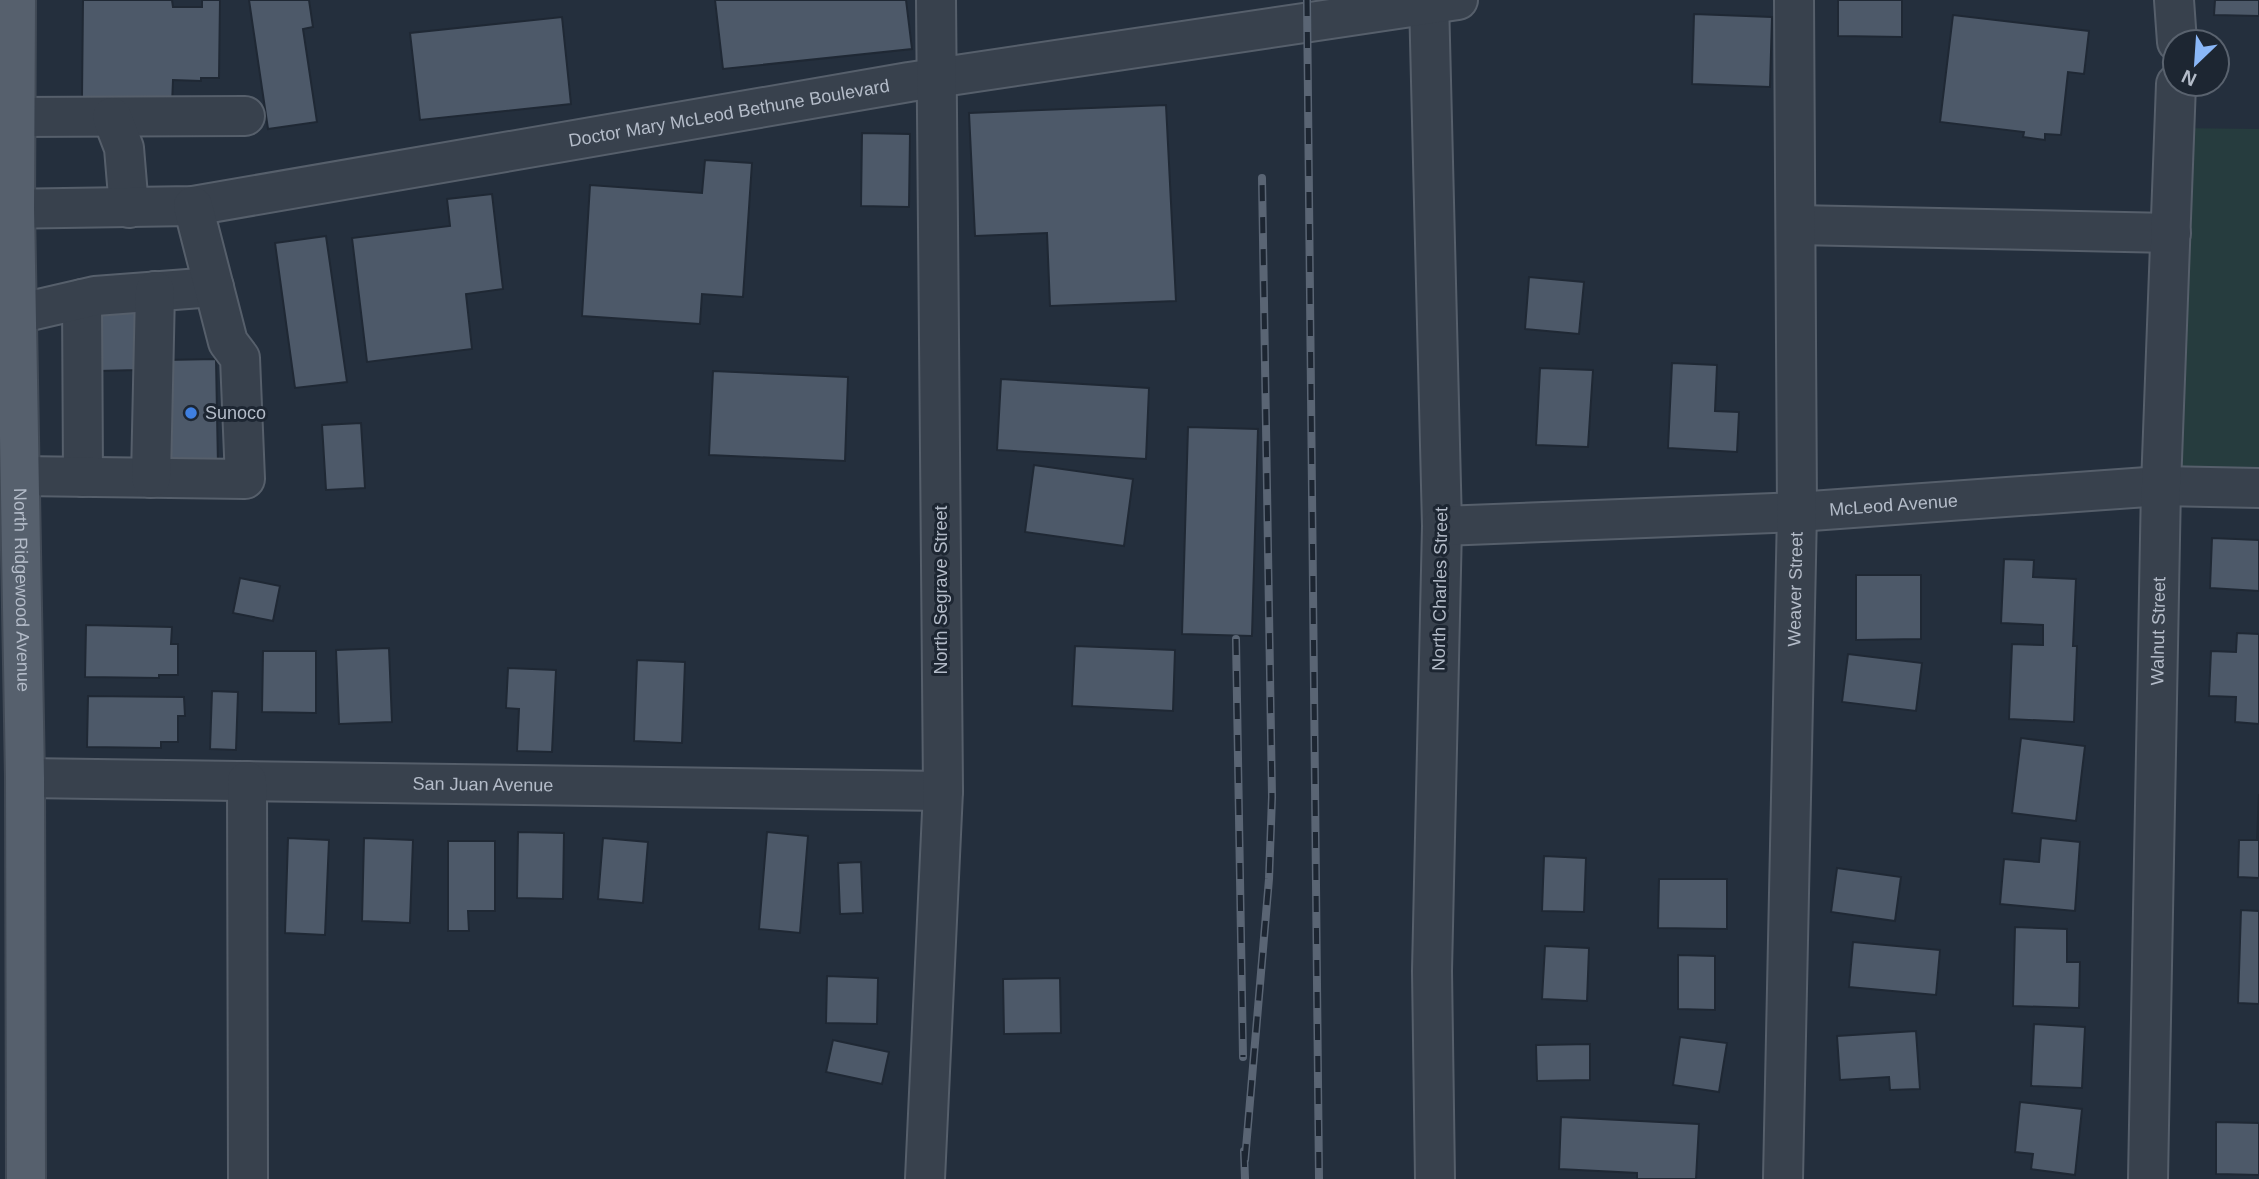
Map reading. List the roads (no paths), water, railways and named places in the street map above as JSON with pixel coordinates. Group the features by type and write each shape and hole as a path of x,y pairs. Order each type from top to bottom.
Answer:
{"main road":[{"name":"North Ridgewood Avenue","path":"16,0 15,117 8,209 17,314 25,778 26,1179"}],"street":[{"name":"North Segrave Street","path":"925,1179 943,791 936,0"},
{"name":"Weaver Street","path":"1783,1179 1797,512 1794,0"},
{"path":"2174,0 2176,28"},
{"name":"Doctor Mary McLeod Bethune Boulevard","path":"8,209 193,206 937,78 1439,2"},
{"name":"North Charles Street","path":"1435,1179 1432,971 1442,526 1439,2"},
{"name":"Walnut Street","path":"2148,1179 2161,486 2176,98"},
{"path":"15,117 245,116"},
{"path":"113,117 124,148 129,208"},
{"path":"20,476 245,479 240,358 228,342 193,206"},
{"path":"1796,225 2171,233"},
{"path":"17,314 95,296 214,287"},
{"path":"151,478 155,292"},
{"path":"82,299 83,477"},
{"name":"McLeod Avenue","path":"1442,526 1797,512 2161,486 2259,488"},
{"name":"San Juan Avenue","path":"25,778 943,791"},
{"path":"247,781 248,1179"}],"railway":[{"path":"1307,0 1319,1179"},
{"path":"1245,1160 1269,879 1272,797 1262,178"},
{"path":"1236,639 1243,1057"},
{"path":"1244,1151 1245,1179"}],"place":[{"name":"Sunoco","path":"191,413"}]}
